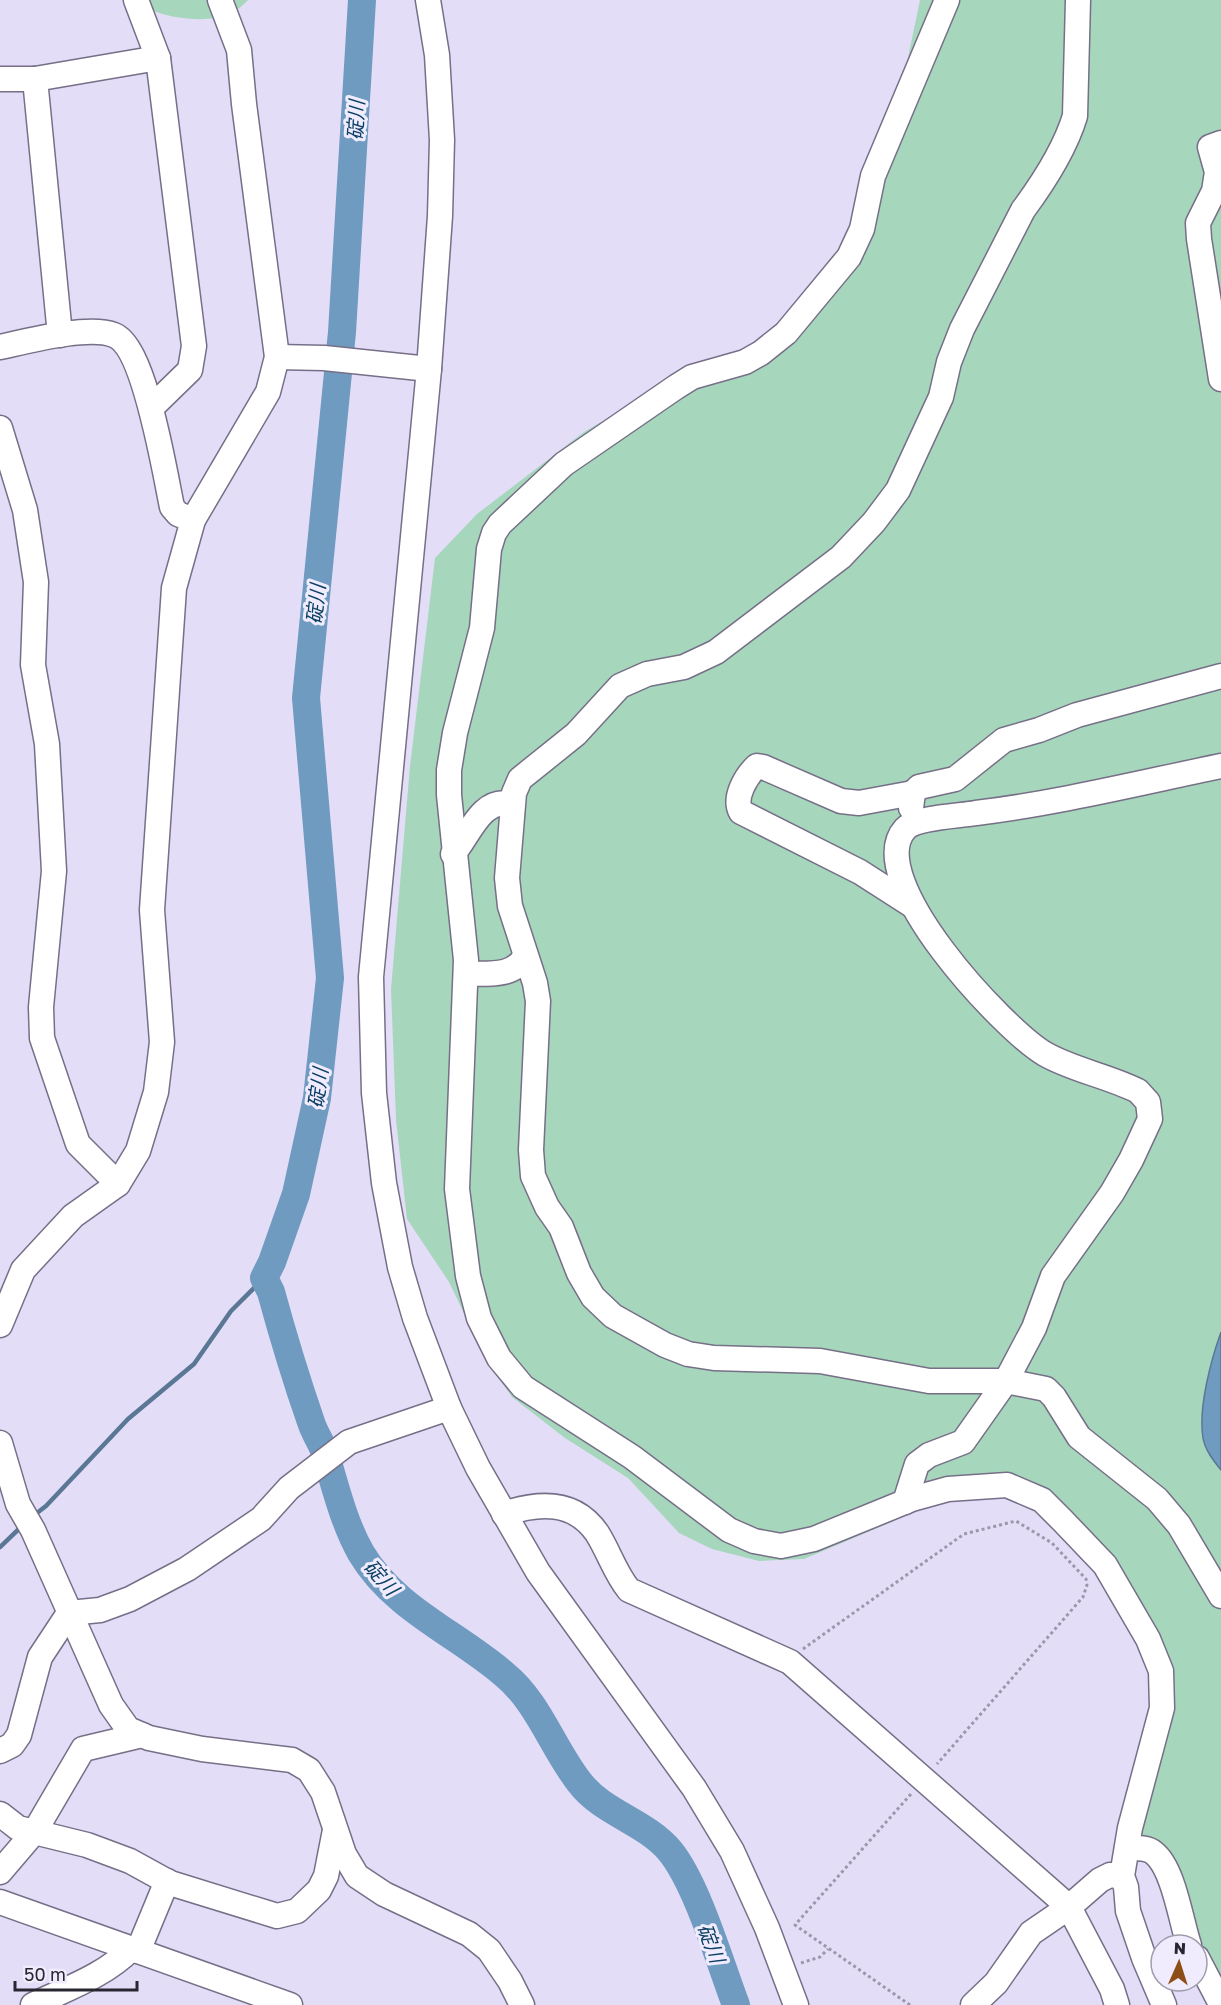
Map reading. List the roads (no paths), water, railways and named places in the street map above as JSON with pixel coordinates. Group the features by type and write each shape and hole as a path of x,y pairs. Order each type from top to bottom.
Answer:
{"street":[{"path":"136,0 158,58 194,346 190,370 152,407"},
{"path":"0,1324 23,1270 73,1216 118,1184 138,1151 156,1092 162,1042 152,910 174,588 194,520 268,392 277,357 239,50 220,0"},
{"path":"428,0 437,55 442,140 429,369 371,977 370,1030 384,1183 400,1267 449,1408 504,1514 538,1572 694,1788 732,1851 796,2005"},
{"path":"947,0 873,177 858,243 786,333 745,362 692,377 676,387 564,464 524,499 494,532 486,563 482,628 449,770 453,854 466,974 457,1189 468,1276 479,1318 499,1358 523,1387 632,1457 729,1530 754,1541 781,1546 814,1539 905,1502 948,1489 1007,1485 1042,1500 1104,1566 1148,1639 1161,1671 1162,1708 1122,1876 1134,1930 1164,2005"},
{"path":"1078,0 1075,116 1071,131 1036,193 1023,210 962,329 941,397 898,490 874,522 841,557 716,652 684,667 646,674 620,686 576,734 520,779 514,793 507,878 510,906 535,983 538,1002 531,1150 533,1176 561,1227 579,1273 593,1297 613,1316 665,1345 688,1354 714,1358 820,1361 929,1381 1006,1381 1046,1389 1054,1397 1079,1437 1157,1499 1179,1525 1221,1596"},
{"path":"0,79 35,79 158,58"},
{"path":"35,79 60,335"},
{"path":"1221,143 1210,147 1219,172 1214,191 1198,223 1221,379"},
{"path":"0,346 60,335 95,333 114,335 128,344 152,407 172,507 178,514 194,520"},
{"path":"277,357 324,358 429,369"},
{"path":"0,428 25,510 36,582 33,665 47,744 54,871 41,1007 42,1038 78,1144 118,1184"},
{"path":"913,906 850,867 741,812 738,798 750,772 757,766 763,767 841,801 867,802 913,793 919,787 929,783 955,779 998,744 1015,736 1039,730 1077,715 1221,676"},
{"path":"905,1502 917,1464 929,1455 963,1442 1006,1381 1034,1328 1053,1276 1112,1193 1131,1160 1150,1119 1148,1102 1138,1091 1118,1081 1045,1054 1006,1024 924,926 913,906 898,868 897,844 906,828 922,821 1021,808 1221,766"},
{"path":"912,825 913,793"},
{"path":"453,854 487,809 502,803 509,804 512,813"},
{"path":"466,974 513,970 525,956"},
{"path":"69,1613 110,1607 187,1569 261,1519 289,1488 332,1452 349,1442 449,1408"},
{"path":"1,1452 18,1504 33,1530 111,1705 128,1729 142,1735 202,1749 292,1760 309,1770 323,1792 344,1854 357,1876 384,1894 469,1934 489,1950 510,1981 522,2005"},
{"path":"504,1514 526,1506 547,1505 569,1509 582,1516 597,1534 617,1575 629,1590 786,1660 1068,1907 1112,1989 1117,2005"},
{"path":"0,1751 12,1745 19,1735 40,1657 69,1613"},
{"path":"0,1872 33,1834 82,1749 142,1735"},
{"path":"0,1814 18,1828 33,1834 87,1845 130,1861 167,1881 277,1916 286,1916 309,1902 319,1890 326,1876 335,1827"},
{"path":"1127,1848 1143,1848 1155,1853 1173,1885 1186,1933"},
{"path":"973,2005 996,1983 1031,1933 1068,1907 1100,1880 1110,1875 1122,1876"},
{"path":"33,2005 99,1974 135,1950 167,1881"},
{"path":"0,1902 290,2005"},
{"path":"1209,1981 1221,2004"}],"water":[{"path":"1221,1332 1221,1470 1212,1459 1203,1438 1202,1413 1206,1384"}],"waterway":[{"name":"碇川","path":"362,0 342,332 306,698 330,978 317,1098 296,1194 264,1278 271,1292 311,1422 326,1454 337,1495 361,1553 391,1590 428,1620 487,1660 517,1686 537,1713 570,1770 589,1793 649,1832 670,1851 680,1865 699,1903 736,2005"},
{"path":"33,1516 46,1506 128,1419 194,1364 231,1311 264,1278"},
{"path":"0,1547 22,1526"}]}
